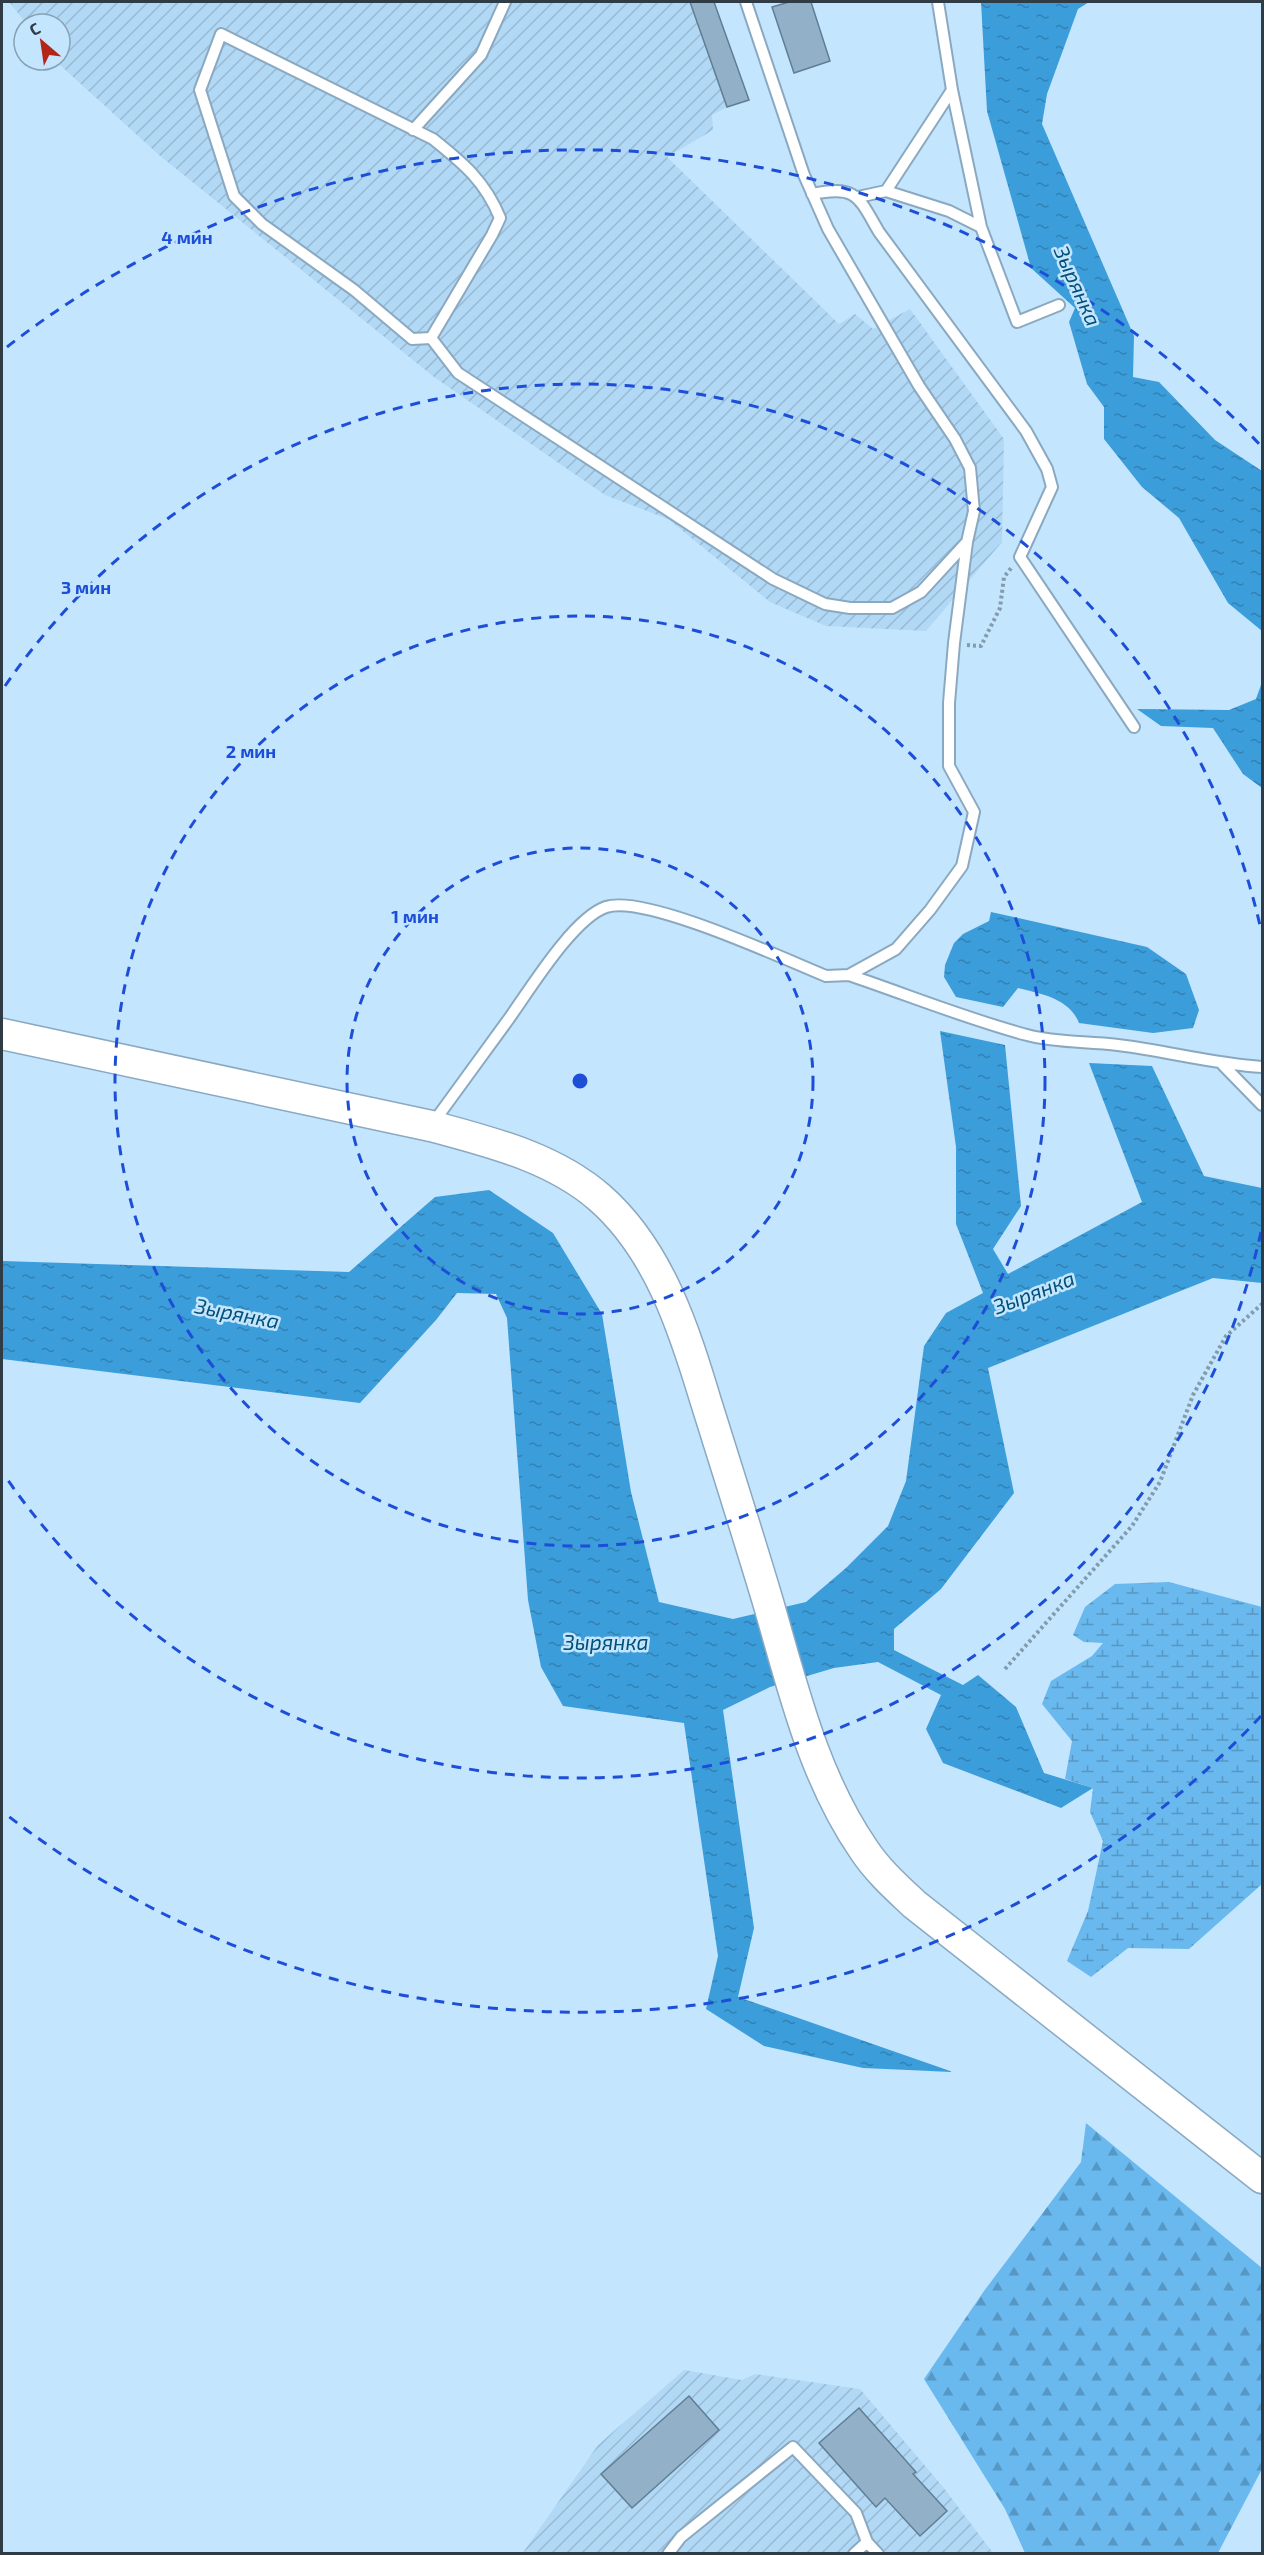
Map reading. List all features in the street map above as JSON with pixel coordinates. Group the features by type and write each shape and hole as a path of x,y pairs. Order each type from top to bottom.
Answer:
{"street":[{"path":"2,1034 432,1126 527,1154 598,1196 624,1221 642,1245 668,1295 693,1358 803,1722 827,1787 846,1823 885,1876 914,1904 1263,2178"}],"lane":[{"path":"413,129 481,55 505,2"},
{"path":"747,2 789,131 828,230 919,386 955,439 970,468 974,511 967,542 954,643 950,703 949,766 974,812 962,866 930,910 896,949 849,975"},
{"path":"938,2 952,90 981,227 1017,322 1059,305"},
{"path":"220,34 434,139 463,163 490,195 500,218 431,338 412,339 354,290 262,224 234,196 200,90 220,34"},
{"path":"886,191 952,90"},
{"path":"812,194 836,190 858,197 886,191 949,211 981,227"},
{"path":"858,197 879,232 1026,431 1047,469 1052,488 1020,557 1134,727"},
{"path":"431,338 458,373 773,579 825,604 850,608 892,608 921,592 967,542"},
{"path":"432,1126 559,948 585,921 606,907 632,906 685,919 826,976 849,975 1028,1035 1070,1043 1117,1045 1207,1059 1223,1065 1263,1067"},
{"path":"1223,1065 1263,1105"},
{"path":"668,2553 681,2536 794,2447 856,2513 867,2542 878,2553"},
{"path":"854,2553 867,2542"}],"path":[{"path":"954,643 981,646 1000,608 1004,577 1020,557"},
{"path":"1005,1669 1132,1526 1160,1482 1193,1395 1226,1336 1263,1304"}],"shaded area":[{"path":"9,2 690,2 727,107 712,115 713,130 667,157 839,324 855,314 873,329 910,309 1004,439 1002,542 926,631 826,626 770,602 668,519 605,495 434,377 159,155 68,72 72,72 72,12 17,12"},
{"path":"684,2370 742,2380 755,2374 860,2389 943,2487 993,2553 522,2554 598,2445"}],"green space":[{"path":"1169,1582 1262,1607 1262,1884 1189,1949 1128,1948 1091,1977 1067,1961 1088,1911 1103,1841 1090,1812 1093,1788 1065,1779 1072,1741 1042,1704 1051,1681 1092,1656 1103,1643 1084,1642 1073,1635 1085,1607 1115,1584"},
{"path":"1086,2123 1262,2268 1262,2469 1218,2553 1025,2553 1005,2509 924,2379 984,2291 1081,2162"}],"water":[{"path":"981,2 1089,2 1078,9 1047,94 1042,124 1134,336 1133,377 1159,382 1215,440 1262,471 1262,631 1228,603 1179,518 1142,487 1104,439 1104,407 1087,384 1069,322 1075,308 1031,268 987,111"},
{"path":"1262,682 1262,788 1243,774 1213,728 1161,726 1137,709 1229,710 1256,699"},
{"path":"991,912 1147,947 1186,974 1199,1010 1193,1028 1153,1033 1079,1023 1068,1008 1053,998 1018,988 1003,1007 956,997 944,977 945,965 954,943 963,934 989,921"},
{"name":"Зырянка","path":"940,1031 1005,1045 1021,1206 993,1249 1008,1274 1142,1202 1089,1063 1152,1066 1204,1176 1262,1188 1262,1283 1213,1278 988,1368 1014,1493 941,1589 894,1629 894,1650 963,1685 978,1675 1016,1707 1044,1773 1093,1788 1061,1808 943,1763 926,1729 941,1695 878,1662 834,1668 770,1687 723,1710 754,1928 738,1997 953,2072 863,2068 764,2046 706,2009 718,1956 684,1723 563,1706 541,1667 528,1600 507,1318 496,1294 457,1293 436,1320 360,1403 2,1359 2,1261 349,1272 435,1197 489,1190 553,1233 602,1314 631,1492 659,1602 733,1619 806,1602 846,1568 888,1526 906,1481 924,1346 946,1313 983,1293 956,1224 956,1147"}],"building":[{"path":"690,2 714,2 749,100 727,107"},
{"path":"789,2 811,2 830,61 794,73 772,7"},
{"path":"689,2396 719,2430 632,2508 601,2474"},
{"path":"859,2408 916,2472 913,2474 947,2511 920,2536 885,2498 876,2507 819,2443"}]}
